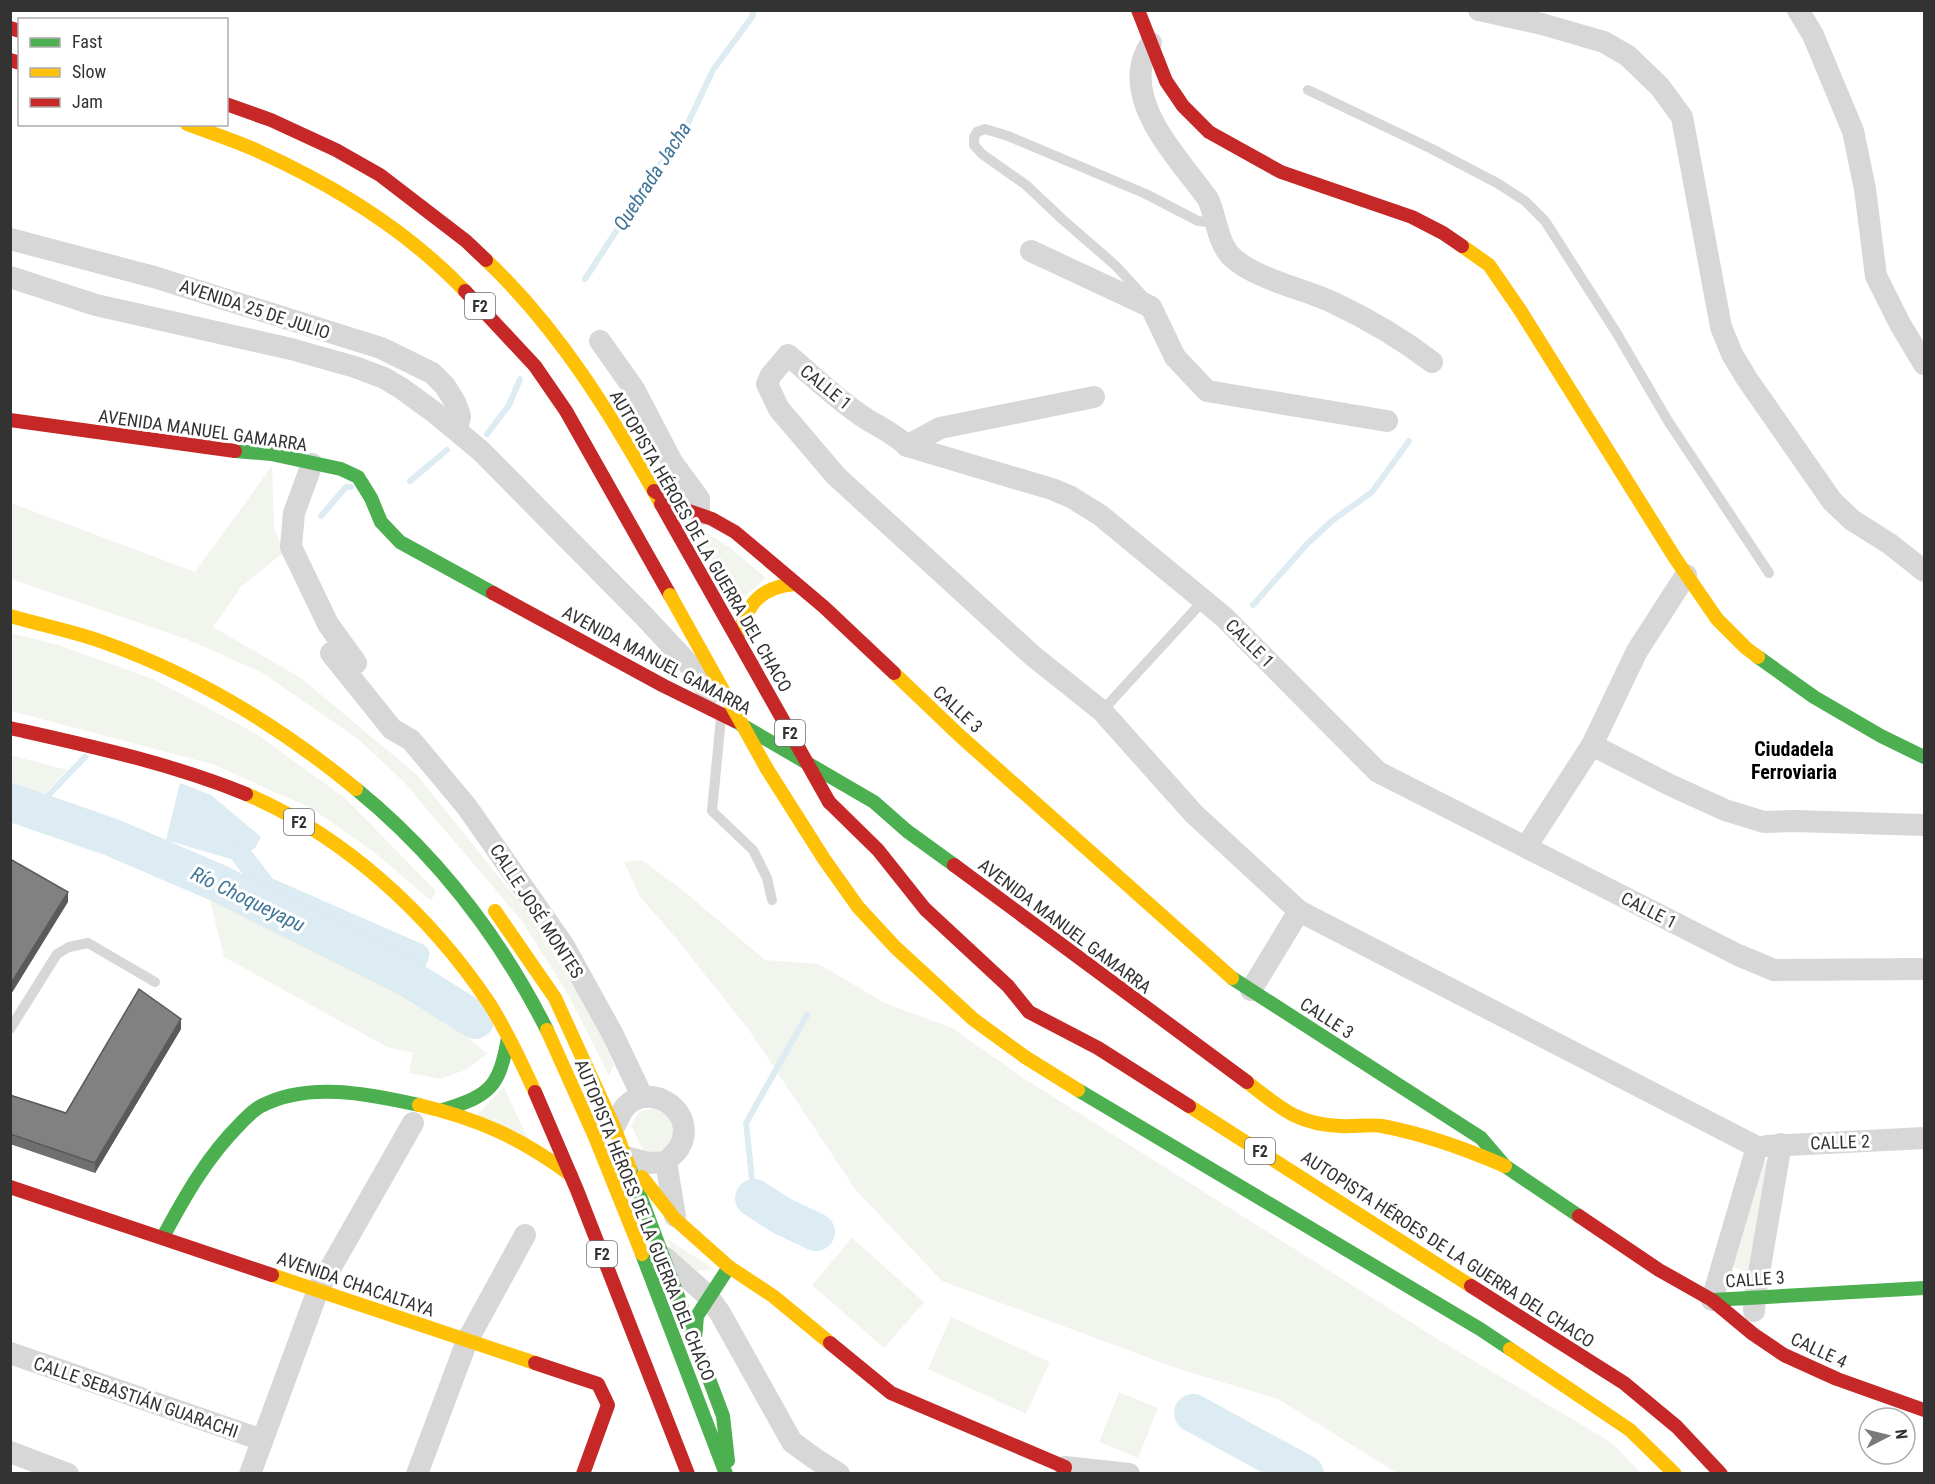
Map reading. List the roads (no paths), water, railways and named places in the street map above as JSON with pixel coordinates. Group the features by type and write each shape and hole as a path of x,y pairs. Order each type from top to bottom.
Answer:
{"main road":[{"path":"1138,10 1166,81 1183,106 1209,132 1281,172 1412,217 1443,233 1489,266 1520,310 1620,473 1717,619 1746,648 1814,697 1881,736 1924,757"},
{"name":"AUTOPISTA HÉROES DE LA GUERRA DEL CHACO","path":"228,105 271,120 336,150 380,175 466,241 516,288 557,338 591,385 654,491 829,802 878,850 925,909 1008,986 1029,1012 1098,1048 1624,1383 1677,1427 1721,1473"},
{"name":"F2","path":"192,126 259,151 327,185 375,215 446,271 534,366 566,411 767,769 824,859 858,907 895,946 973,1019 1024,1057 1104,1106 1480,1329 1630,1430 1675,1473"},
{"name":"AVENIDA MANUEL GAMARRA","path":"10,420 198,447 271,454 341,469 358,477 371,498 381,522 400,542 664,686 721,713 874,802 907,831 1292,1116 1314,1123 1340,1126 1380,1126 1472,1152 1505,1166"},
{"name":"CALLE 3","path":"654,491 735,532 824,607 968,743 1235,980 1480,1138 1505,1166 1659,1270 1712,1300 1924,1288"},
{"path":"737,639 744,616 762,593 783,584 795,584"},
{"name":"AUTOPISTA HÉROES DE LA GUERRA DEL CHACO","path":"10,616 110,644 191,679 262,720 340,774 394,823 446,876 496,940 526,991 562,1062 618,1191 728,1473"},
{"name":"F2","path":"10,728 173,767 232,789 282,812 322,836 365,867 410,906 453,953 485,996 535,1089 688,1473"},
{"path":"426,855 495,912 555,998 614,1127 723,1416 728,1473"},
{"path":"444,1110 473,1100 490,1088 500,1073 508,1038"},
{"path":"163,1237 195,1177 229,1134 259,1107 280,1097 312,1091 350,1093 444,1110 503,1131 525,1143 571,1175"},
{"path":"625,1157 675,1219 729,1267 773,1296 891,1393 1064,1470"},
{"name":"AVENIDA CHACALTAYA","path":"10,1187 598,1384 608,1405 583,1473"},
{"path":"695,1340 697,1316 729,1267"},
{"name":"CALLE 4","path":"1712,1300 1753,1334 1784,1355 1837,1379 1924,1410"}],"street":[{"path":"1479,10 1542,24 1604,42 1628,56 1660,87 1682,117 1721,327 1732,354 1832,501 1852,520 1890,544 1924,571"},
{"path":"1798,10 1812,35 1853,131 1865,189 1876,276 1900,324 1924,364"},
{"path":"1150,43 1140,70 1145,104 1165,141 1208,199 1228,253 1239,263 1263,275 1333,302 1407,343 1432,362"},
{"name":"AVENIDA 25 DE JULIO","path":"10,239 154,277 381,348 432,373 445,386 460,416 457,430"},
{"path":"1031,251 1151,307 1175,357 1207,391 1387,421"},
{"name":"AVENIDA 25 DE JULIO","path":"10,277 96,304 291,349 355,367 402,388 481,451 644,616 697,674 721,713"},
{"path":"600,341 634,389 672,462 699,499 699,515"},
{"name":"CALLE 1","path":"1757,1147 1299,911 1194,814 1102,711 1033,656 837,476 779,409 767,384 771,375 788,355 842,401 865,418 897,436 907,446 1030,481 1071,497 1100,515 1224,617 1378,772 1738,955 1774,970 1924,969"},
{"path":"907,446 940,428 1094,397"},
{"name":"CALLE JOSÉ MONTES","path":"312,464 294,513 291,547 328,624 411,740 467,807 564,946 612,1033 642,1096"},
{"path":"1526,847 1592,745 1637,651 1686,575"},
{"name":"CALLE JOSÉ MONTES","path":"331,653 392,729 411,740"},
{"path":"1592,745 1725,810 1764,822 1924,825"},
{"path":"1251,990 1299,911"},
{"path":"614,1127 625,1107 642,1096 666,1100 680,1113 683,1131 679,1147 666,1162 648,1163 625,1157"},
{"path":"250,1473 318,1290 413,1123"},
{"name":"CALLE 2","path":"1757,1147 1924,1138"},
{"path":"1753,1334 1755,1296 1781,1144"},
{"path":"1712,1300 1757,1147"},
{"path":"666,1162 675,1219"},
{"path":"417,1473 467,1341 525,1235"},
{"path":"662,1256 708,1296 720,1313 792,1442 839,1473"},
{"name":"CALLE SEBASTIÁN GUARACHI","path":"10,1353 261,1440"},
{"path":"10,1452 68,1473"},
{"path":"1064,1470 1129,1473"}],"lane":[{"path":"1308,90 1430,148 1526,201 1545,221 1616,332 1668,422 1769,573"},
{"path":"1151,307 1142,292 1116,266 1026,185 982,154 974,145 977,132 985,129 1008,136 1146,194 1198,221 1216,223"},
{"path":"1102,711 1204,600"},
{"path":"721,713 712,811 753,850 767,878 772,900"},
{"path":"10,1029 57,954 69,947 88,942 155,982"}],"waterway":[{"name":"Quebrada Jacha","path":"585,279 658,167 678,144 713,70 752,17 754,10"},
{"name":"Quebrada Jacha","path":"487,434 509,405 520,379"},
{"path":"1253,605 1307,544 1333,520 1372,492 1409,441"},
{"name":"Quebrada Jacha","path":"410,481 447,450"},
{"name":"Quebrada Jacha","path":"321,516 346,487 351,487"},
{"name":"Quebrada Jacha","path":"34,810 85,757"},
{"name":"Río Choqueyapu","path":"10,802 111,837 218,883 410,979 475,1020"},
{"path":"242,856 266,887 419,954 410,979"},
{"path":"754,1198 746,1123 807,1015"},
{"name":"Río Choqueyapu","path":"754,1198 782,1216 816,1232"},
{"name":"Río Choqueyapu","path":"1193,1413 1305,1474"}],"district":[{"name":"Ciudadela Ferroviaria","path":"1794,760"}]}
